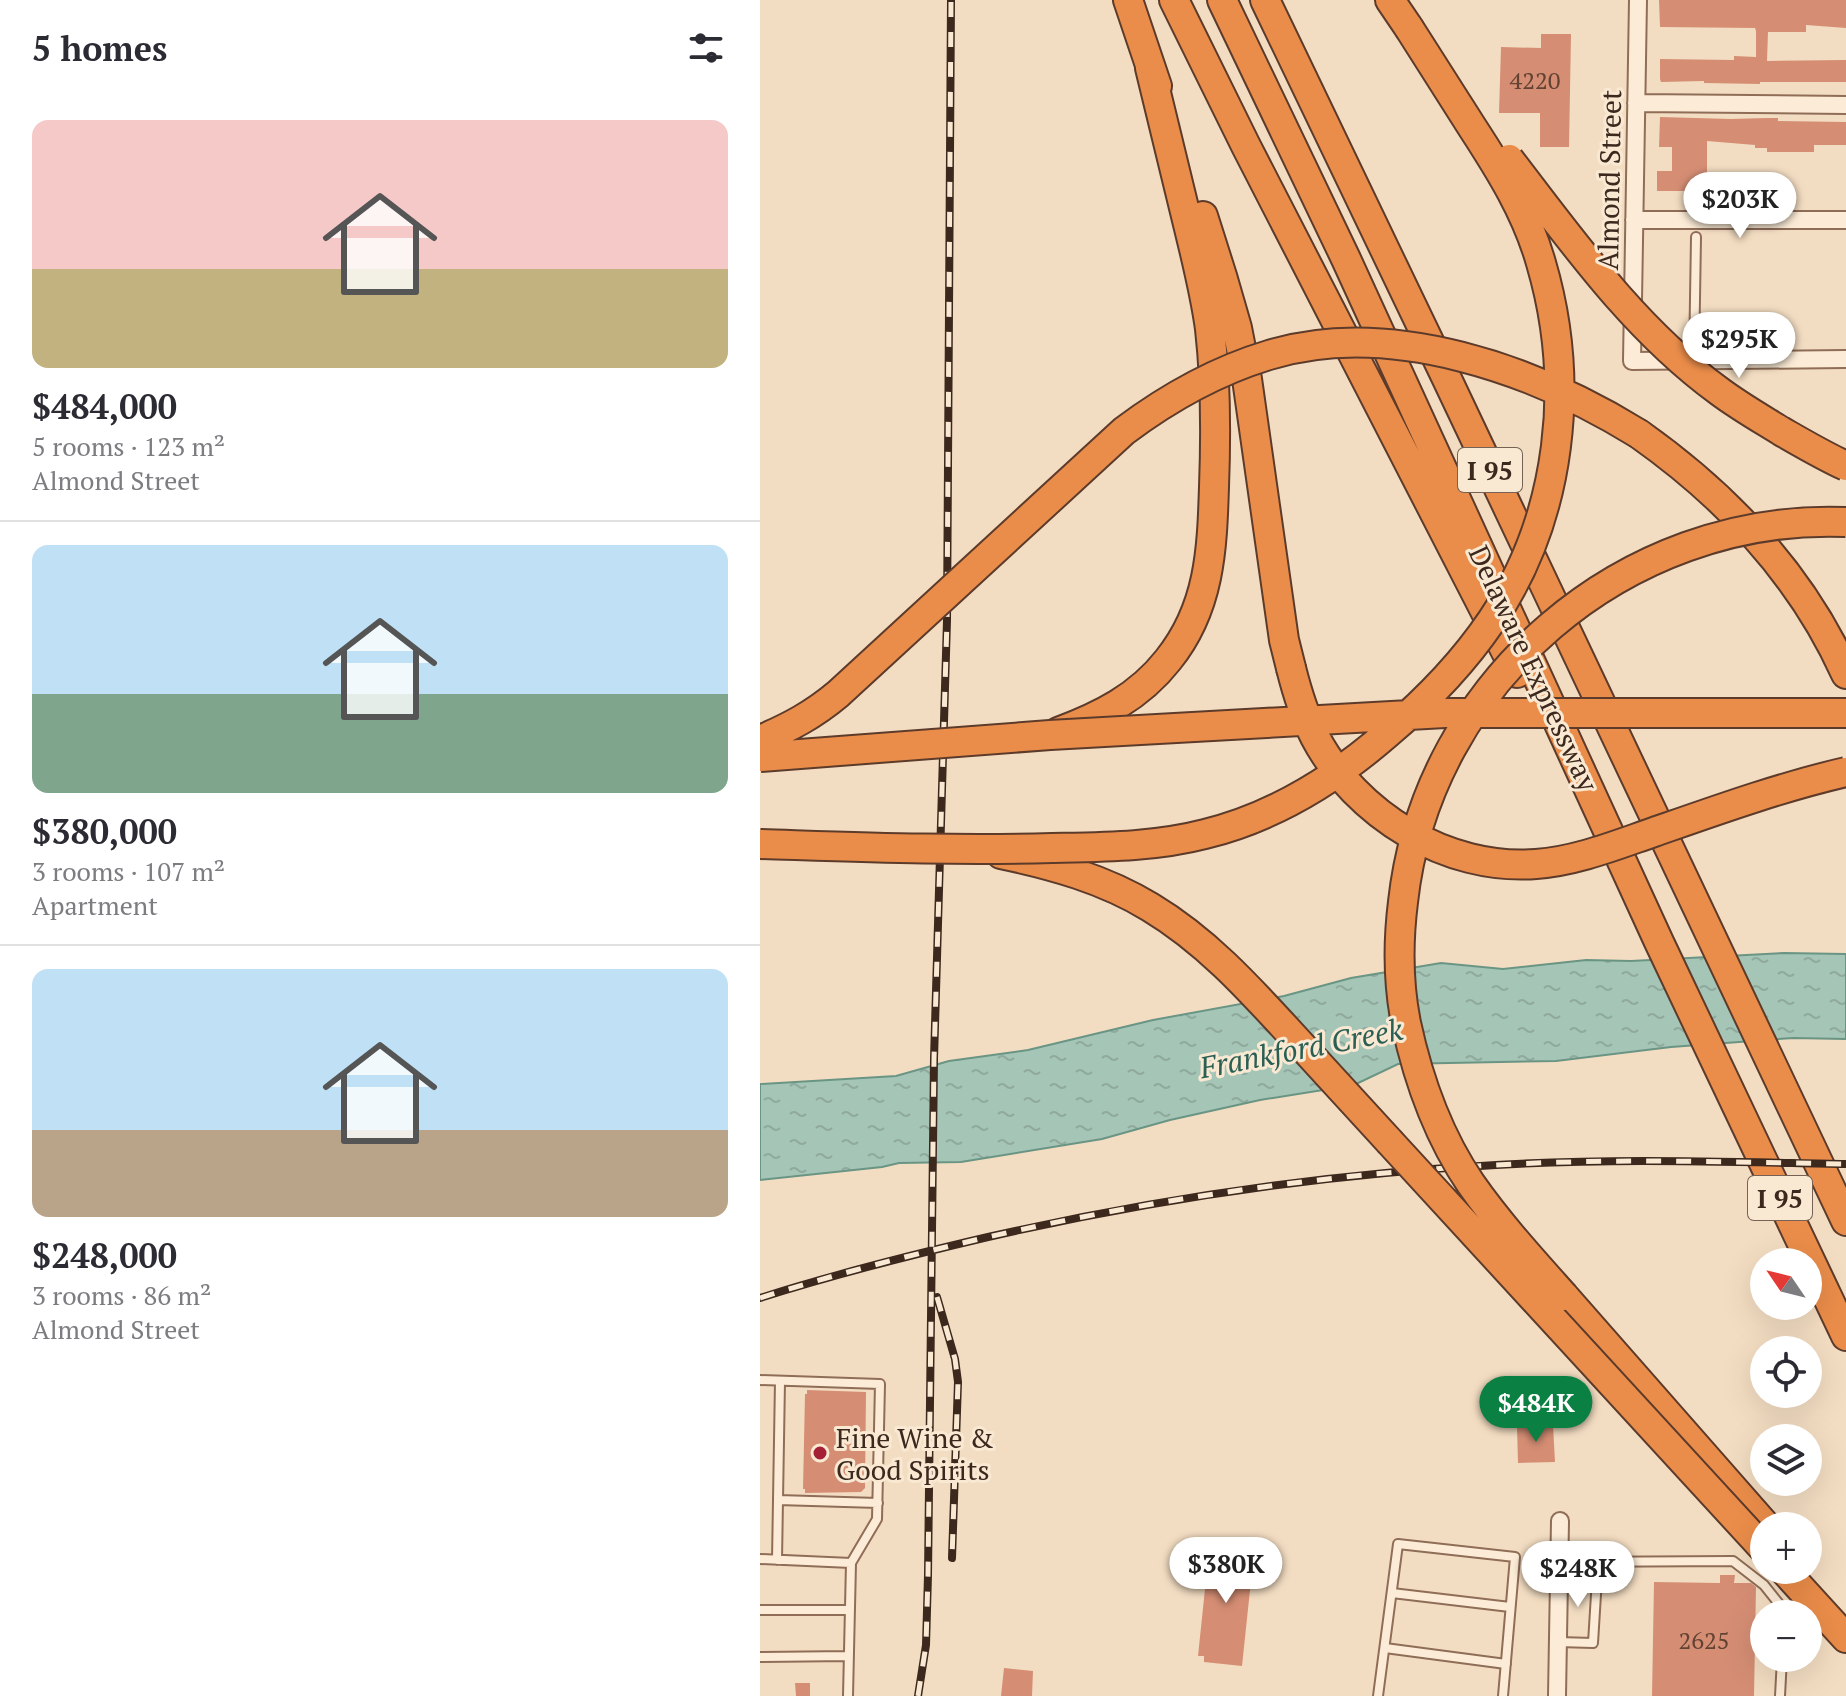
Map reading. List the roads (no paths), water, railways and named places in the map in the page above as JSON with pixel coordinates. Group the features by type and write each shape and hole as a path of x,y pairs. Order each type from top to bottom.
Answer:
{"highway":[{"path":"1128,0 1206,225 1237,328 1284,640 1302,707 1329,760 1363,799 1382,816 1417,837 1453,853 1480,860 1521,864 1563,860 1594,852 1765,794 1846,772"},
{"path":"1174,0 1474,592 1659,942"},
{"name":"Delaware Expressway","path":"1222,0 1346,259 1659,942 1846,1336"},
{"name":"Delaware Expressway","path":"1265,0 1846,1221"},
{"path":"760,844 980,850 1118,846 1160,843 1243,824 1282,807 1322,784 1363,754 1437,688 1468,652 1514,583 1545,504 1559,424 1557,338 1541,261 1528,224 1511,190 1390,0"},
{"path":"1409,28 1577,248 1643,323 1718,390 1783,432 1846,466"},
{"path":"1050,735 1093,719 1137,691 1162,667 1185,635 1196,613 1210,565 1216,417 1210,327 1150,68"},
{"path":"760,740 813,714 838,694 1124,431 1178,394 1238,365 1271,354 1329,345 1364,343 1414,348 1477,361 1582,401 1639,434 1706,485 1759,538 1806,601 1846,674"},
{"path":"1754,1512 1517,1244 1471,1184 1437,1122 1424,1089 1406,1023 1400,925 1412,850 1443,763 1478,704 1505,670 1546,629 1623,575 1695,543 1774,526 1846,522"},
{"path":"760,757 1050,735 1445,713 1846,713"},
{"path":"980,850 1081,874 1116,889 1148,906 1211,951 1750,1534"},
{"path":"1797,1584 1846,1638"},
{"path":"1817,1584 1846,1617"}],"street":[{"name":"Almond Street","path":"1638,0 1632,361 1694,360"},
{"path":"1636,103 1846,105"},
{"path":"1634,220 1846,220"},
{"path":"1694,360 1846,359"},
{"path":"1557,1696 1560,1521"}],"lane":[{"path":"1694,360 1696,237"},
{"path":"760,1380 880,1384 877,1519 851,1563 848,1696"},
{"path":"777,1560 780,1381"},
{"path":"778,1500 878,1503"},
{"path":"1378,1696 1398,1544 1515,1557 1503,1696"},
{"path":"760,1559 851,1563"},
{"path":"1559,1562 1733,1561 1764,1585 1776,1600"},
{"path":"1558,1642 1593,1643 1598,1562"},
{"path":"1392,1593 1510,1607"},
{"path":"760,1610 849,1610"},
{"path":"1385,1648 1506,1664"},
{"path":"760,1657 848,1656"},
{"path":"1780,1696 1781,1672"}],"water":[{"name":"Frankford Creek","path":"1784,953 1846,954 1846,1039 1793,1038 1671,1047 1556,1061 1398,1064 1354,1085 1260,1100 1102,1139 961,1162 899,1163 760,1180 760,1084 896,1076 949,1061 1028,1050 1153,1020 1284,996 1351,978 1441,963 1503,969 1586,960 1631,961"}],"railway":[{"path":"918,1696 926,1645 928,1575 934,1059 947,620 951,0"},
{"path":"760,1298 902,1258 1051,1223 1177,1200 1304,1182 1432,1169 1540,1163 1671,1161 1846,1164"},
{"path":"937,1297 955,1359 958,1382 952,1558"}],"place":[{"name":"Fine Wine & Good Spirits","path":"820,1453"}]}
